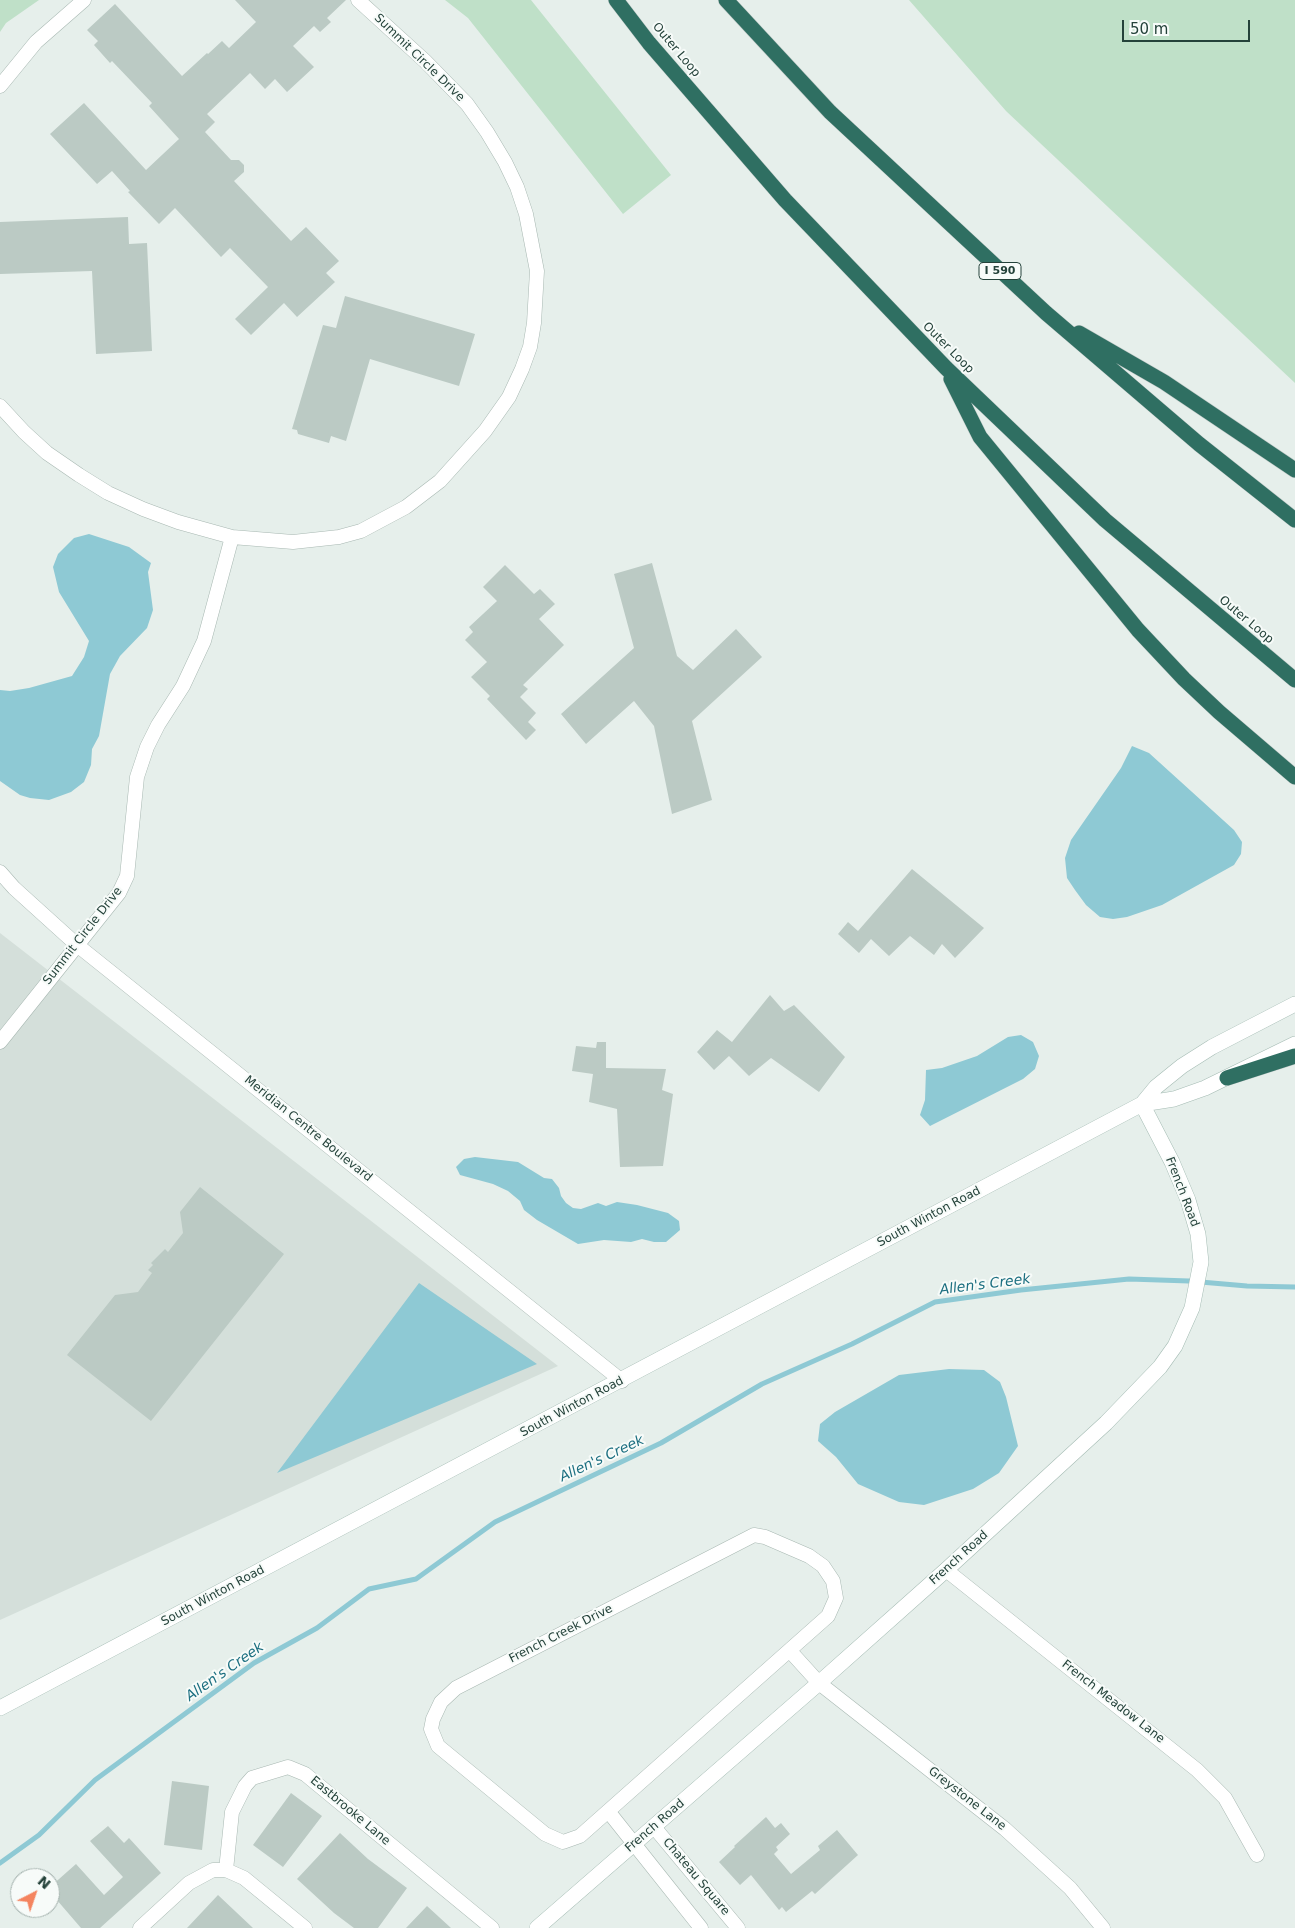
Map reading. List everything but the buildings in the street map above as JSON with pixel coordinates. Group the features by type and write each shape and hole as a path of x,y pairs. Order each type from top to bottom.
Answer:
{"highway":[{"name":"Outer Loop","path":"616,0 650,43 785,200 946,368 1105,520 1295,680"},
{"name":"I 590","path":"726,0 830,112 1046,313 1199,444 1295,520"},
{"path":"1046,313 1164,382 1295,470"},
{"path":"946,368 980,437 1122,612 1169,664 1213,707 1295,776"},
{"path":"1227,1078 1295,1056"}],"main road":[{"name":"South Winton Road","path":"1142,1104 1156,1087 1182,1066 1212,1047 1295,1004"},
{"name":"South Winton Road","path":"0,1708 622,1381 1142,1104 1174,1099 1227,1078 1295,1044"},
{"name":"French Road","path":"539,1927 946,1570 1106,1423 1160,1367 1175,1346 1192,1308 1201,1262 1198,1234 1188,1200 1172,1162 1142,1104"}],"street":[{"path":"0,86 36,42 84,0"},
{"name":"Summit Circle Drive","path":"0,406 47,453 108,492 143,509 178,522 232,537 293,542 339,537 361,531 406,507 440,481 485,431 509,396 530,347 536,304 537,271 526,214 517,187 505,162 467,104 425,61 358,0"},
{"name":"Summit Circle Drive","path":"0,1042 119,893 127,876 137,777 147,747 158,725 183,686 204,641 232,537"},
{"name":"Meridian Centre Boulevard","path":"0,872 21,895 77,945 622,1381"},
{"name":"French Creek Drive","path":"754,1535 765,1536 809,1556 823,1566 833,1581 836,1598 828,1616 790,1651 580,1836 563,1842 546,1834 438,1746 432,1728 436,1710 441,1702 456,1688 754,1535"},
{"name":"French Meadow Lane","path":"946,1570 1197,1770 1225,1798 1258,1855"},
{"path":"790,1651 819,1683"},
{"name":"Greystone Lane","path":"819,1683 1005,1828 1070,1888 1103,1928"},
{"name":"Eastbrooke Lane","path":"226,1870 232,1812 244,1786 252,1778 288,1767 305,1774 492,1928"},
{"path":"608,1812 701,1928"},
{"name":"Chateau Square","path":"654,1827 738,1928"},
{"path":"140,1928 189,1883 213,1870 226,1870 244,1878 305,1928"}],"shaded area":[{"path":"0,933 558,1366 0,1620"}],"green space":[{"path":"0,0 39,0 6,23 0,32"},
{"path":"445,0 531,0 671,175 623,214 468,18"},
{"path":"909,0 1295,0 1295,383 1006,111"}],"water":[{"path":"89,534 129,547 151,563 148,572 153,610 147,628 120,656 110,674 99,736 92,749 91,765 84,782 71,792 49,800 30,798 20,795 0,781 0,690 10,691 29,688 72,676 84,657 89,641 59,592 53,567 58,554 74,538"},
{"path":"1132,746 1149,753 1234,830 1242,842 1241,854 1234,865 1162,905 1127,917 1113,919 1100,917 1086,905 1067,878 1065,858 1071,840 1121,768"},
{"path":"1021,1035 1033,1042 1039,1056 1035,1069 1023,1079 930,1126 920,1115 925,1100 926,1070 942,1068 977,1056 1008,1037"},
{"path":"475,1157 518,1162 544,1178 552,1179 559,1188 561,1196 566,1203 573,1208 581,1209 598,1203 606,1206 617,1202 637,1205 668,1213 679,1221 680,1230 666,1242 642,1239 631,1242 604,1240 578,1244 537,1220 524,1210 520,1201 508,1191 493,1184 460,1175 456,1167 464,1159"},
{"path":"419,1283 537,1364 277,1473"},
{"path":"949,1369 984,1370 1000,1382 1006,1397 1018,1446 999,1473 973,1489 924,1505 899,1502 858,1484 836,1457 818,1441 820,1424 835,1412 899,1375"}],"waterway":[{"name":"Allen's Creek","path":"0,1863 39,1835 95,1780 254,1663 317,1628 369,1589 416,1579 495,1522 661,1443 762,1384 852,1344 935,1302 1021,1290 1129,1279 1295,1287"}]}
